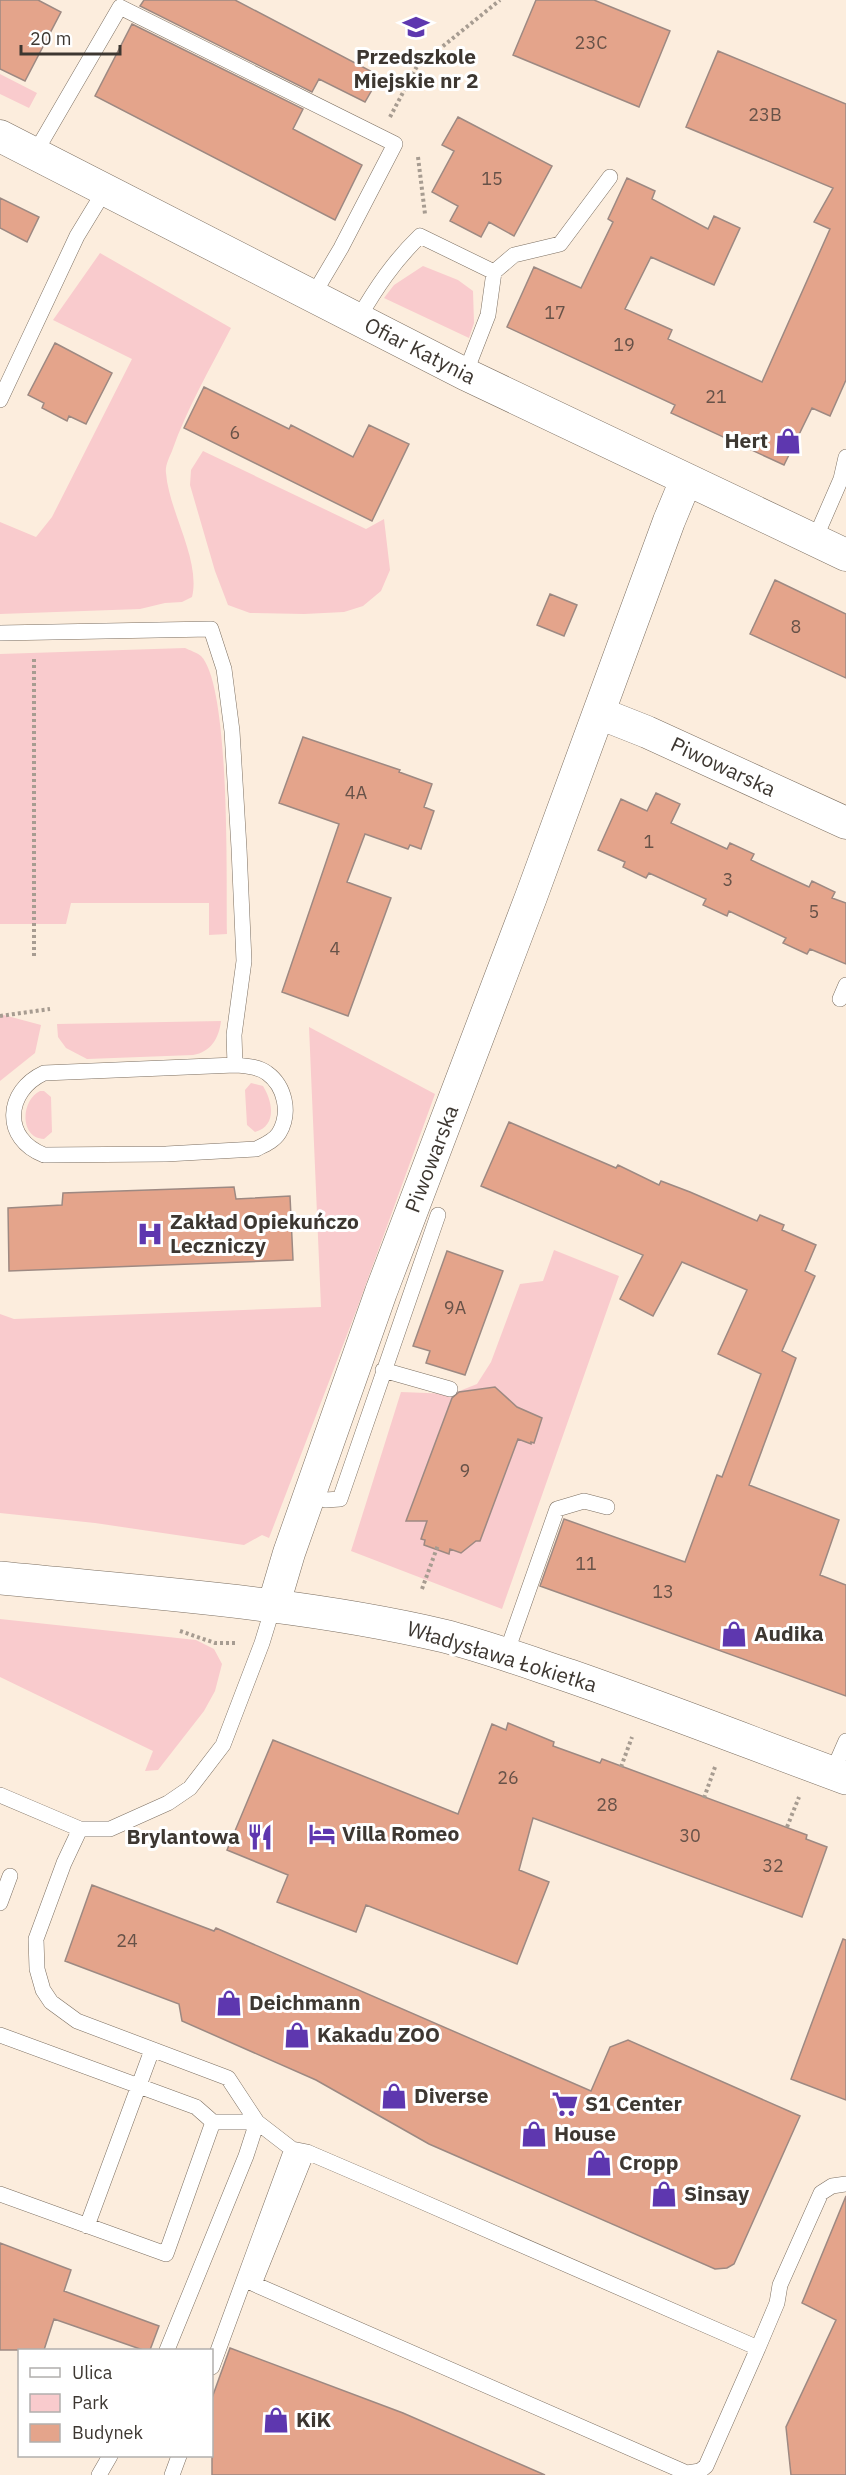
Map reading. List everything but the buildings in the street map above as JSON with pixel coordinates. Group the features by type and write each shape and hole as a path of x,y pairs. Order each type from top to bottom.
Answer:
{"main road":[{"name":"Władysława Łokietka","path":"0,1578 273,1607 393,1625 506,1654 839,1775"}],"street":[{"name":"Ofiar Katynia","path":"0,136 465,374 814,541 845,553"},
{"name":"Piwowarska","path":"273,1607 381,1292 686,480"},
{"name":"Piwowarska","path":"599,713 647,732 846,823"}],"lane":[{"path":"35,153 120,7 380,136 395,144 341,248 312,297"},
{"path":"465,374 488,315 494,272 514,255 560,244 610,177"},
{"path":"0,400 77,236 105,190"},
{"path":"358,319 400,255 420,236 494,272"},
{"path":"814,541 841,479 846,457"},
{"path":"0,633 211,629 224,669 232,731 240,848 244,961 234,1035 235,1065"},
{"path":"235,1065 249,1066 266,1072 283,1092 286,1106 279,1134 267,1144 256,1149 44,1155 31,1150 22,1142 13,1119 16,1101 21,1091 32,1079 44,1073 235,1065"},
{"path":"310,1495 326,1500 340,1499 438,1215"},
{"path":"383,1370 450,1389"},
{"path":"506,1654 557,1509 584,1500 607,1507"},
{"path":"0,1795 80,1829 110,1829 168,1803 190,1788 223,1746 262,1643 273,1607"},
{"path":"839,1775 846,1741"},
{"path":"80,1829 64,1863 36,1939 37,1969 43,1990 51,2002 76,2021 228,2078 256,2122 299,2151 758,2348"},
{"path":"0,1902 10,1876"},
{"path":"0,2036 196,2107 213,2122 256,2122"},
{"path":"87,2226 152,2050"},
{"path":"0,2194 166,2254 213,2122"},
{"path":"167,2349 246,2156 256,2122"},
{"path":"299,2151 254,2284 676,2468 693,2473 706,2466 777,2303 780,2285 821,2193 832,2186 846,2184"},
{"path":"213,2365 299,2151"},
{"path":"99,2475 109,2457"},
{"path":"172,2475 179,2457"}],"path":[{"path":"380,136 416,68 500,0"},
{"path":"395,144 417,153 426,213 420,236"},
{"path":"34,632 34,956"},
{"path":"0,1016 50,1009"},
{"path":"422,1589 438,1545"},
{"path":"172,1629 201,1636 215,1643 262,1643"},
{"path":"622,1733 643,1740"},
{"path":"621,1767 632,1737"},
{"path":"705,1763 726,1770"},
{"path":"704,1798 715,1767"},
{"path":"788,1793 808,1800"},
{"path":"787,1827 799,1797"}],"green space":[{"path":"0,74 37,93 29,108 0,94"},
{"path":"100,253 231,328 192,404 166,468 168,488 189,552 194,583 192,597 182,602 165,603 140,609 0,614 0,522 36,537 52,517 132,359 53,320"},
{"path":"423,266 458,280 473,291 474,323 469,338 384,298 394,285"},
{"path":"203,451 366,529 384,519 390,570 381,591 363,606 344,612 250,613 228,605 215,571 190,485 191,470"},
{"path":"185,648 201,656 211,675 218,706 225,788 227,934 209,935 209,903 71,903 66,924 0,924 0,654"},
{"path":"0,1014 41,1025 35,1053 0,1081"},
{"path":"221,1021 213,1043 205,1051 193,1055 87,1059 66,1048 58,1037 57,1024"},
{"path":"309,1027 435,1094 358,1306 269,1538 262,1535 244,1545 95,1523 0,1513 0,1314 14,1319 321,1307"},
{"path":"251,1083 263,1086 271,1106 267,1125 255,1132 247,1125 245,1090"},
{"path":"40,1091 44,1091 51,1097 52,1132 44,1139 30,1132 26,1118 29,1102"},
{"path":"554,1250 619,1276 502,1609 351,1551 401,1392 452,1394 477,1384 491,1362 520,1284 543,1281"},
{"path":"0,1619 196,1640 214,1649 222,1664 215,1691 204,1711 158,1770 145,1771 153,1751 0,1677"}],"place":[{"name":"Przedszkole Miejskie nr 2","path":"416,27"},
{"name":"Hert","path":"788,441"},
{"name":"Zakład Opiekuńczo Leczniczy","path":"150,1234"},
{"name":"Audika","path":"734,1634"},
{"name":"Villa Romeo","path":"322,1834"},
{"name":"Brylantowa","path":"260,1837"},
{"name":"Deichmann","path":"229,2003"},
{"name":"Kakadu ZOO","path":"297,2035"},
{"name":"Diverse","path":"394,2096"},
{"name":"S1 Center","path":"565,2104"},
{"name":"House","path":"534,2134"},
{"name":"Cropp","path":"599,2163"},
{"name":"Sinsay","path":"664,2194"},
{"name":"KiK","path":"276,2420"}]}
